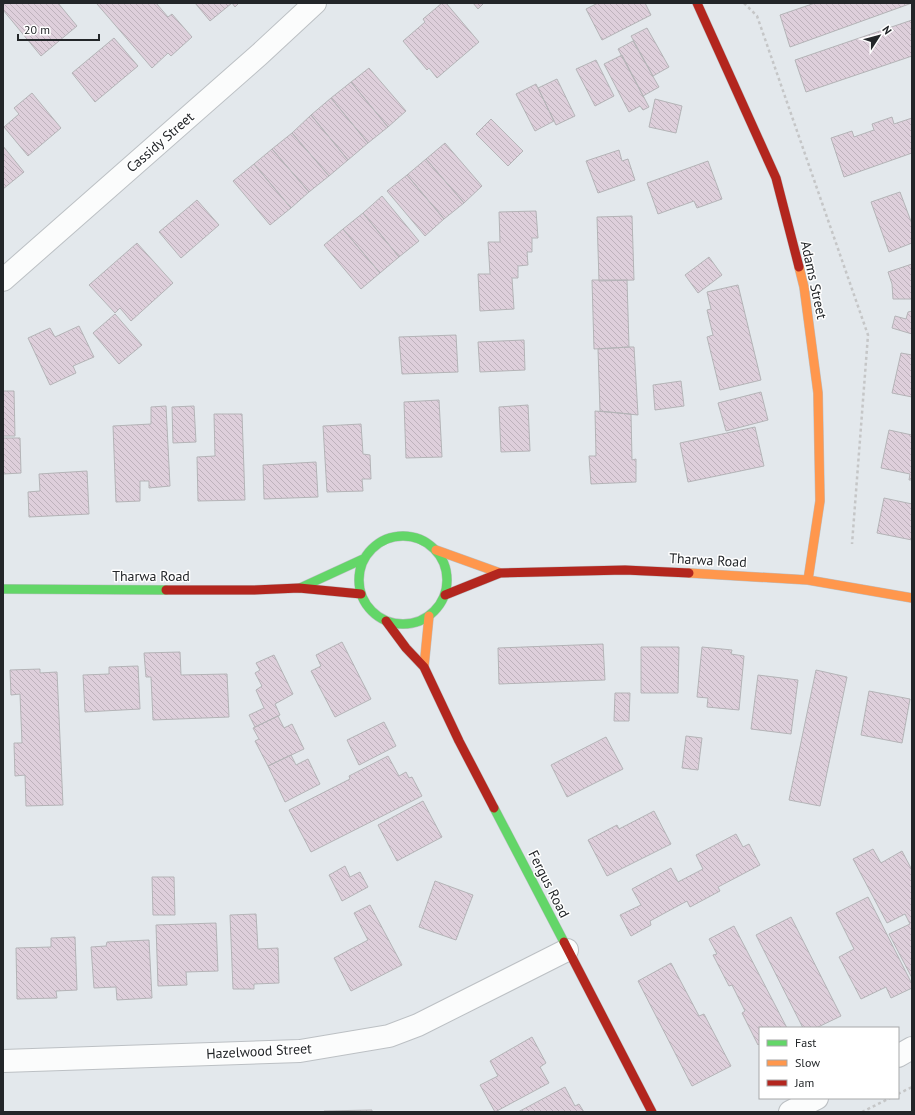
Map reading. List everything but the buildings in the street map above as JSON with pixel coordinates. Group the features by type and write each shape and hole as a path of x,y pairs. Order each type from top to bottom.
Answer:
{"street":[{"name":"Cassidy Street","path":"3,280 260,54 315,3"},
{"name":"Adams Street","path":"697,3 776,178 804,287 818,393 820,493 808,580"},
{"path":"397,536 411,536 424,541 436,550 442,560 446,571 447,583 445,595 441,603 429,616 419,621 408,624 386,621 371,610 365,603 361,594 359,582 363,559 372,548 383,540 397,536"},
{"name":"Tharwa Road","path":"436,550 500,573"},
{"name":"Tharwa Road","path":"299,588 363,559"},
{"name":"Tharwa Road","path":"445,595 500,573 625,570 808,580 912,598"},
{"name":"Tharwa Road","path":"3,589 254,590 299,588 361,594"},
{"name":"Fergus Road","path":"424,667 429,616"},
{"name":"Fergus Road","path":"386,621 406,648 424,667 459,741 652,1112"},
{"name":"Hazelwood Street","path":"3,1061 300,1051 388,1036 418,1025 567,950"},
{"path":"899,1055 912,1048"},
{"path":"790,1112 815,1099"}],"path":[{"path":"744,3 757,16 868,335 852,544"},
{"path":"899,1094 912,1087"},
{"path":"862,1112 888,1099"}],"traffic: fast":[{"path":"403,536 420,539 428,543 440,555 444,563 447,580 444,597 440,605 428,617 420,621 403,624 386,621 378,617 366,605 362,597 359,580 362,563 366,555 378,543 386,539 403,536"},
{"path":"300,588 363,559"},
{"path":"3,589 166,590"},
{"path":"494,808 564,942"}],"traffic: slow":[{"path":"799,267 804,287 818,393 820,501 808,580"},
{"path":"436,550 500,573"},
{"path":"689,573 808,580 912,598"},
{"path":"424,667 429,616"}],"traffic: jam":[{"path":"697,3 776,178 799,267"},
{"path":"445,595 500,573 625,570 689,573"},
{"path":"166,590 254,590 299,588 361,594"},
{"path":"386,621 406,648 424,667 459,741 494,808"},
{"path":"564,942 652,1112"}]}
